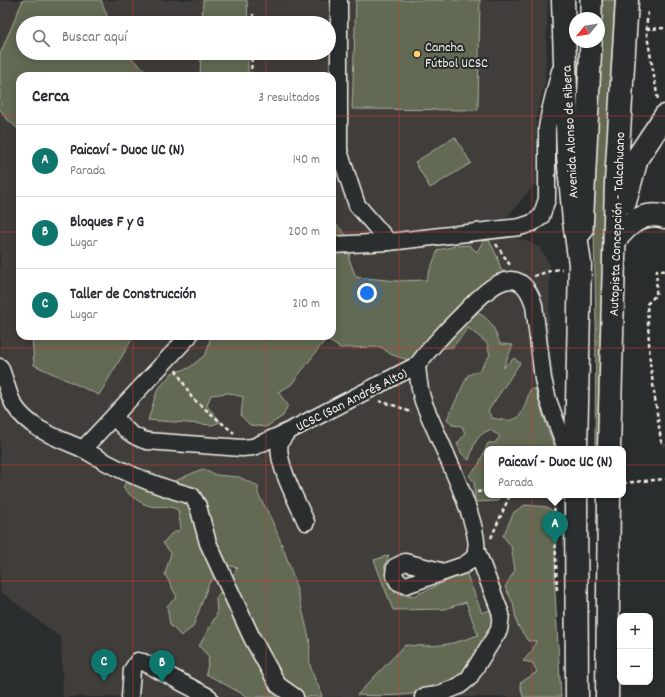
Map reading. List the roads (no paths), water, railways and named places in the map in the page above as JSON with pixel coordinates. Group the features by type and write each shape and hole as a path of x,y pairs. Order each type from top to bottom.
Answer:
{"highway":[{"name":"Avenida Alonso de Ribera","path":"564,0 568,155 574,221 580,264"},
{"name":"Autopista Concepción - Talcahuano","path":"609,446 620,94 627,0"},
{"path":"615,240 636,158 665,116"},
{"path":"615,240 624,229 639,218 653,215 665,217"},
{"path":"576,446 580,264"},
{"path":"576,498 577,697"},
{"path":"607,697 608,498"}],"main road":[{"path":"591,12 592,0"},
{"path":"580,264 591,48"}],"lane":[{"path":"336,118 339,0"},
{"path":"336,245 389,242 508,229 532,223 542,217 547,199 546,148 550,111 565,54"},
{"path":"336,160 358,205 389,242"},
{"name":"UCSC (San Andrés Alto)","path":"306,522 284,469 280,452 281,441 287,432 417,365 431,347 484,292 500,281 510,280 521,282 531,294 534,305 543,379 548,400 565,446"},
{"path":"83,449 185,340"},
{"name":"UCSC (San Andrés Alto)","path":"417,365 420,392 463,493 476,538 476,549 501,614 498,630 468,678 459,686 437,695 423,697"},
{"path":"0,367 13,404 26,421 39,429 83,449 131,476 153,485 192,496 198,506 208,543 252,638 278,685 295,697"},
{"path":"114,416 135,438 147,442 242,448 253,447 287,432"},
{"path":"444,572 470,561 475,555 476,549"},
{"path":"130,697 132,670 138,661 143,662 209,697"}],"place":[{"name":"Cancha Fútbol UCSC","path":"417,54"},
{"name":"Paicaví - Duoc UC (N)","path":"555,544"},
{"name":"Taller de Construcción","path":"104,682"},
{"name":"Bloques F y G","path":"162,683"}]}
